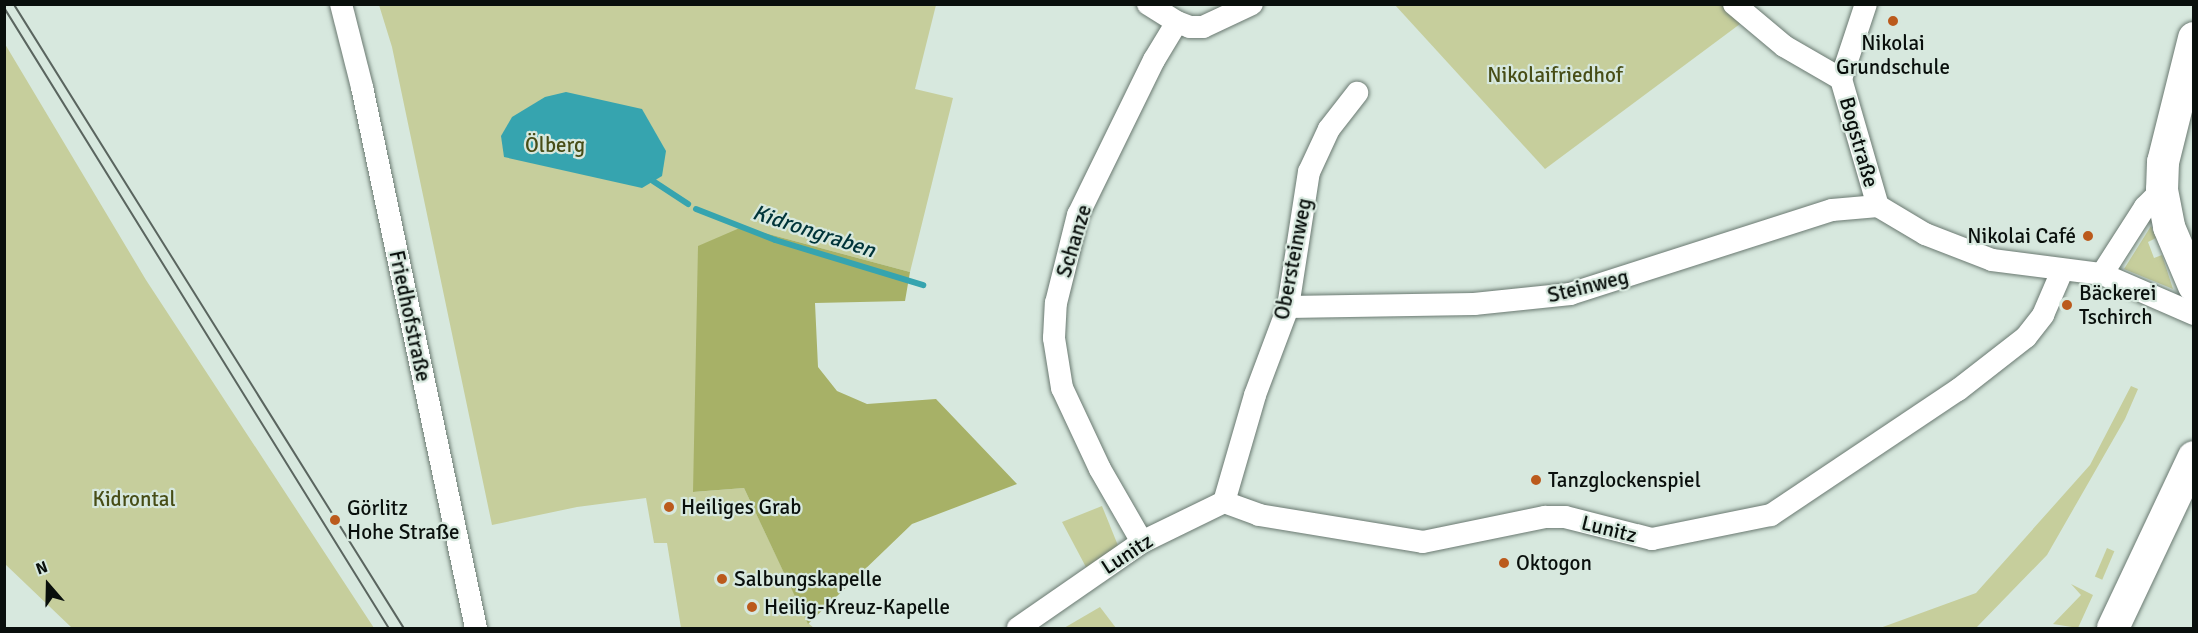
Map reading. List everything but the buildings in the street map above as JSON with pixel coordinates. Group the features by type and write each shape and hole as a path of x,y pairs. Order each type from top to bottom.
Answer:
{"street":[{"name":"Friedhofstraße","path":"341,4 476,628"},
{"path":"1148,4 1190,27 1203,27 1252,4"},
{"name":"Bogstraße","path":"1734,4 1784,46 1841,79 1878,206 1925,234 1992,260 2062,271 2102,274 2193,314"},
{"path":"1841,79 1866,4"},
{"name":"Schanze","path":"1142,542 1100,469 1062,388 1054,338 1056,303 1078,215 1154,60 1178,22"},
{"path":"2190,271 2169,226 2162,190 2163,162 2193,38"},
{"name":"Obersteinweg","path":"1224,502 1255,395 1288,307 1309,172 1329,129 1357,93"},
{"path":"2102,274 2134,223 2162,190"},
{"name":"Steinweg","path":"1288,307 1474,304 1570,294 1832,210 1878,206"},
{"name":"Lunitz","path":"1018,628 1142,542 1224,502 1259,515 1423,542 1545,517 1564,518 1652,539 1771,515 1958,390 2026,337 2043,315 2062,271"},
{"path":"2113,628 2193,457"}],"green space":[{"name":"Ölberg","path":"379,5 936,5 915,89 953,98 910,272 742,227 694,492 744,488 808,623 814,628 681,628 667,543 654,543 646,498 577,507 492,525 392,47"},
{"name":"Nikolaifriedhof","path":"1395,5 1731,5 1740,24 1545,169"},
{"name":"Kidrontal","path":"5,44 146,280 374,628 72,628 5,564"},
{"path":"2151,226 2156,238 2148,242 2154,258 2162,255 2173,289 2124,269"},
{"path":"742,227 910,272 905,301 815,303 818,367 837,391 867,404 936,399 1017,484 912,524 808,624 744,488 693,492 698,246"},
{"path":"2131,386 2138,389 2125,419 2047,555 1976,628 1880,628 1976,593 2090,465"},
{"path":"1102,506 1119,548 1087,569 1062,522"},
{"path":"2107,548 2114,551 2102,580 2095,577"},
{"path":"2071,584 2093,595 2078,628 2053,624 2081,595"},
{"path":"1100,607 1116,628 1064,628"}],"water":[{"path":"566,92 642,109 666,151 662,176 642,188 504,157 501,136 512,117 545,97"}],"waterway":[{"name":"Kidrongraben","path":"653,181 688,204"},
{"name":"Kidrongraben","path":"696,209 775,240 923,285"}],"tram line":[{"path":"14,4 404,628"},
{"path":"4,7 389,628"}],"place":[{"name":"Nikolai Grundschule","path":"1893,21"},
{"name":"Nikolai Café","path":"2088,236"},
{"name":"Bäckerei Tschirch","path":"2067,305"},
{"name":"Tanzglockenspiel","path":"1536,480"},
{"name":"Heiliges Grab","path":"669,507"},
{"name":"Görlitz Hohe Straße","path":"335,520"},
{"name":"Oktogon","path":"1504,563"},
{"name":"Salbungskapelle","path":"722,579"},
{"name":"Heilig-Kreuz-Kapelle","path":"752,607"}]}
